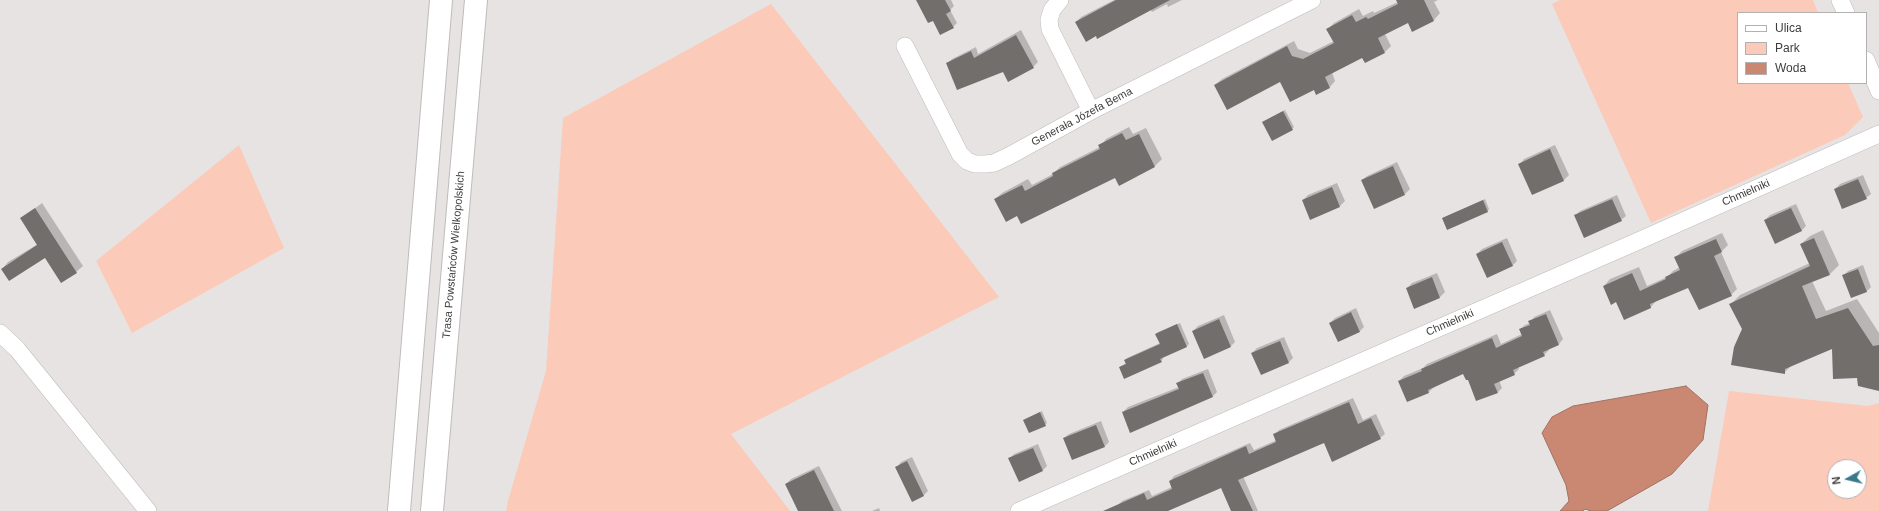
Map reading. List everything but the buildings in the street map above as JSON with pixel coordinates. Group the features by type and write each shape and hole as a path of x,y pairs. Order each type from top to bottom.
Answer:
{"highway":[{"path":"399,511 441,0"},
{"name":"Trasa Powstańców Wielkopolskich","path":"432,511 476,0"}],"street":[{"path":"1060,0 1052,10 1049,20 1050,29 1091,111"},
{"name":"Generała Józefa Bema","path":"905,46 960,154 975,164 994,163 1091,111 1312,0"},
{"path":"1840,0 1846,12"},
{"path":"1867,62 1879,91"},
{"name":"Chmielniki","path":"1019,511 1629,245 1879,134"},
{"path":"0,334 16,349 148,511"}],"green space":[{"path":"1560,0 1813,0 1818,12 1737,12 1737,84 1848,84 1863,117 1845,135 1651,223 1552,4"},
{"path":"771,4 999,297 731,434 790,511 506,511 546,371 563,118"},
{"path":"239,145 284,248 132,333 96,261"},
{"path":"1729,391 1868,406 1879,403 1879,511 1708,511"}],"water":[{"path":"1686,386 1708,405 1703,440 1672,474 1607,511 1591,511 1585,509 1583,511 1560,511 1569,501 1566,485 1542,433 1552,417 1573,406"}]}
